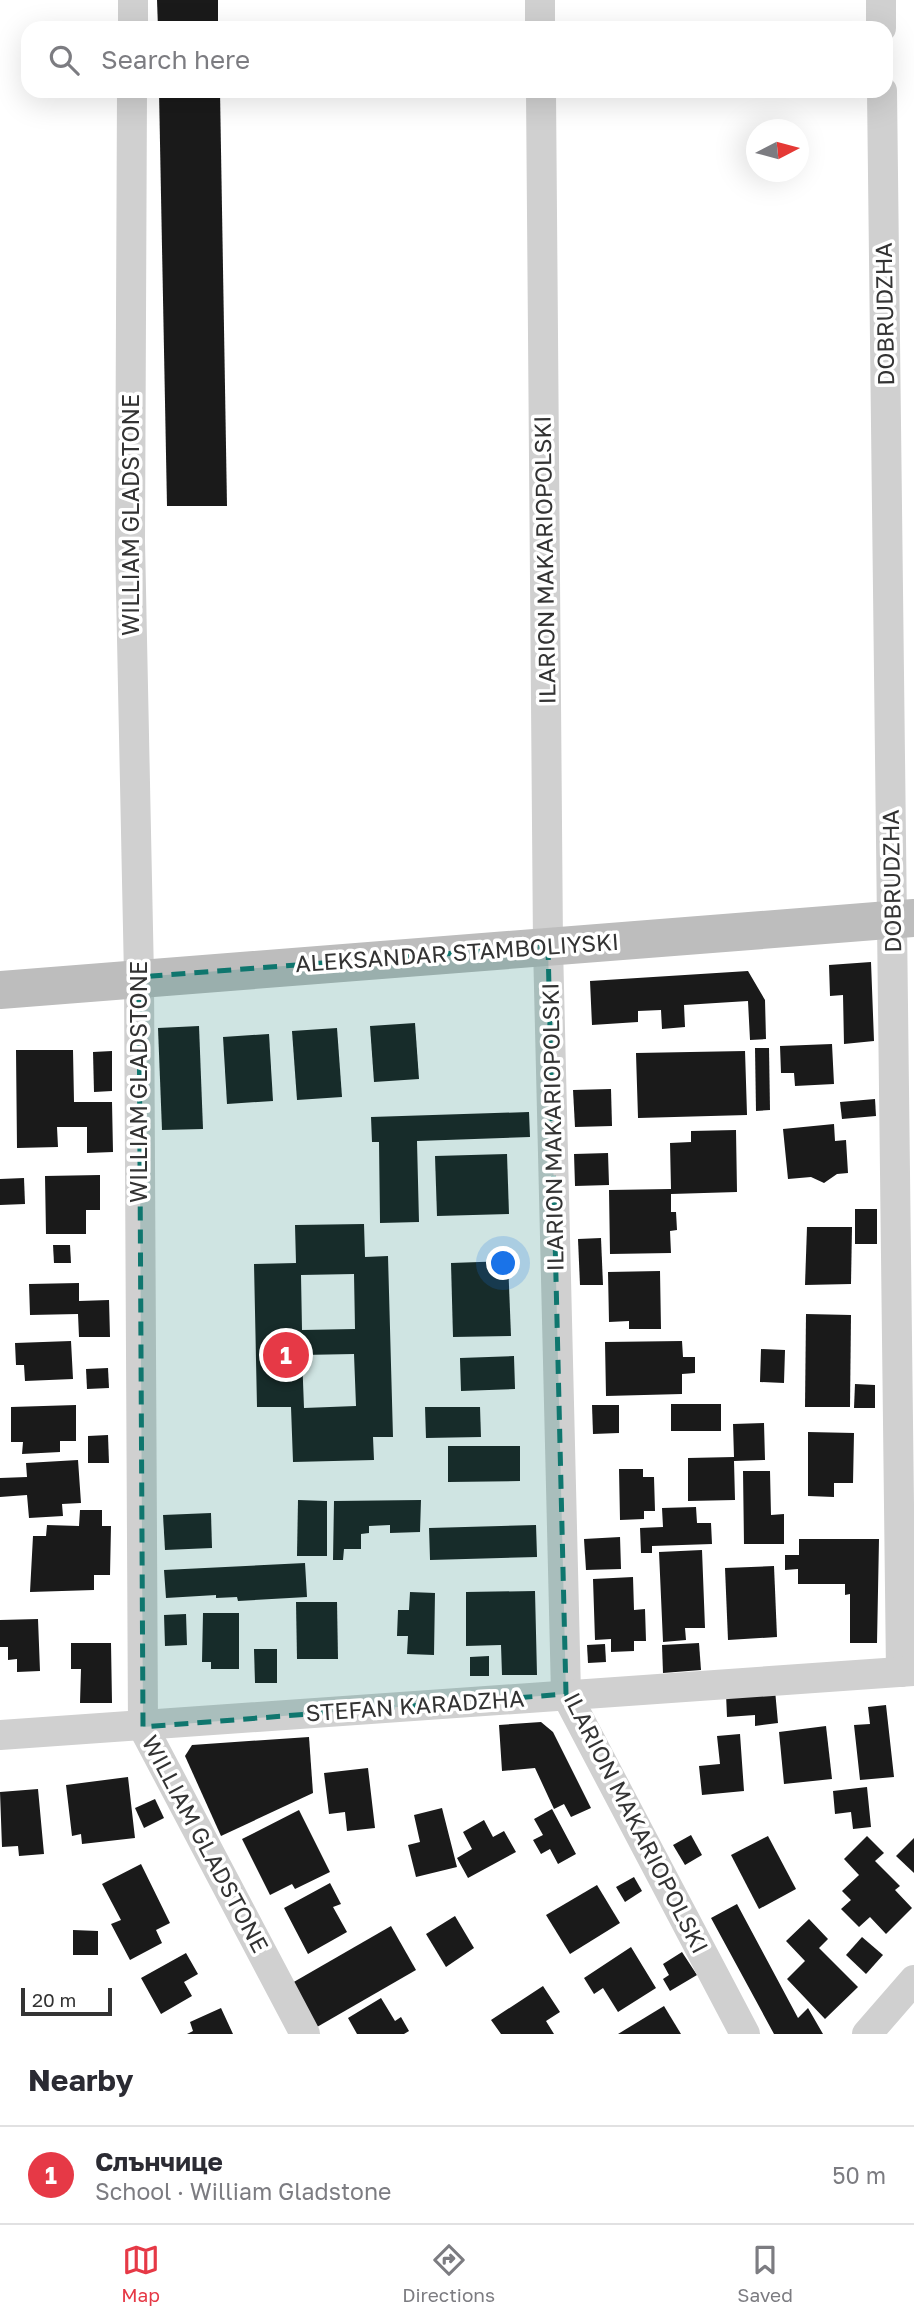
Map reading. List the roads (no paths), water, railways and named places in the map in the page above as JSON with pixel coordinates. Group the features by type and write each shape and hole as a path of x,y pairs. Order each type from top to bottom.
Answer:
{"main road":[{"name":"ALEKSANDAR STAMBOLIYSKI","path":"0,990 903,919"}],"street":[{"path":"133,0 133,21"},
{"path":"540,0 540,21"},
{"path":"881,0 881,21"},
{"name":"WILLIAM GLADSTONE","path":"132,98 130,542 139,977 143,1727 304,2034"},
{"name":"ILARION MAKARIOPOLSKI","path":"541,98 548,946 566,1694 746,2034"},
{"name":"DOBRUDZHA","path":"882,98 903,919 908,1671"},
{"name":"STEFAN KARADZHA","path":"0,1735 908,1671"},
{"path":"867,2034 914,1980"}],"place":[{"name":"Слънчице","path":"286,1355"}]}
